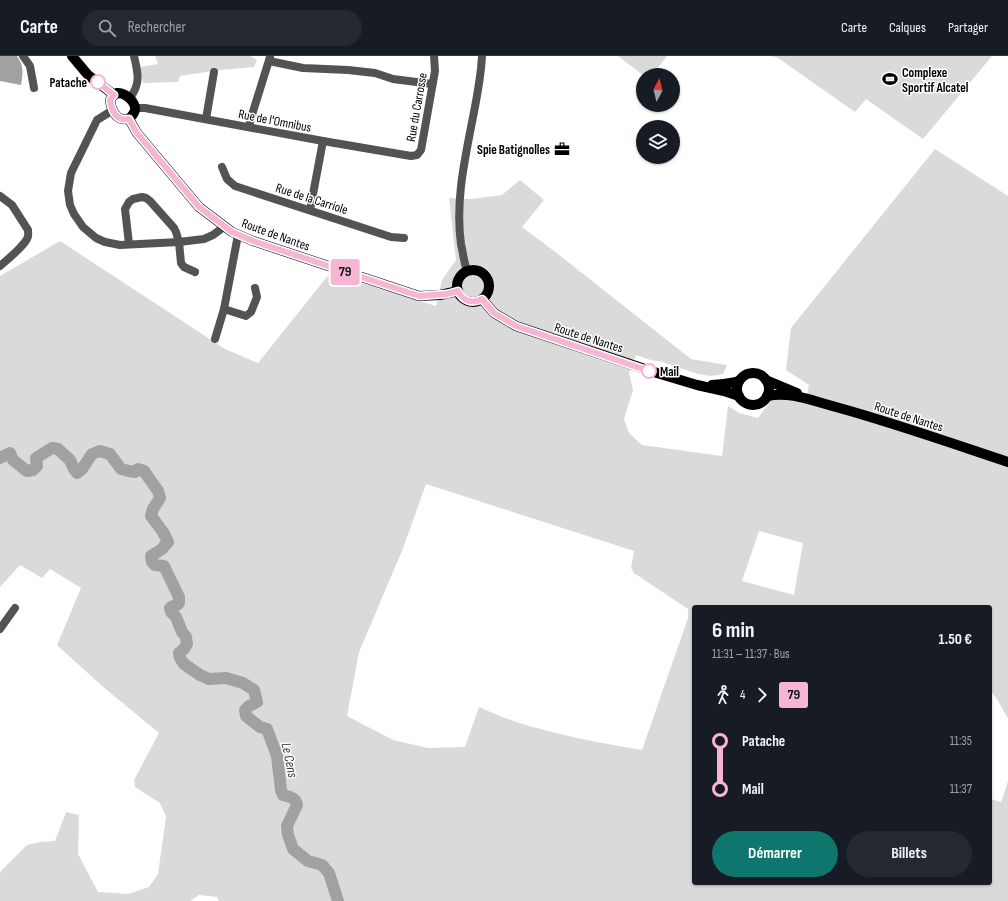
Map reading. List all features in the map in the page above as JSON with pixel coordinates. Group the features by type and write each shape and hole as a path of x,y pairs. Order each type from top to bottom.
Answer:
{"main road":[{"path":"72,56 88,74 114,95"},
{"path":"122,93 130,98 135,111 129,119 123,120 117,116 113,110 110,105 110,100 114,95 122,93"},
{"name":"Route de Nantes","path":"129,119 137,133 199,207 223,226 238,235 419,296 447,294 458,291"},
{"path":"476,270 487,278 488,292 486,296 478,301 468,301 464,299 460,296 458,291 457,286 460,277 467,271 476,270"},
{"name":"Route de Nantes","path":"482,299 494,313 516,326 657,373 739,396"},
{"path":"753,373 763,376 766,380 768,385 767,396 760,403 750,404 745,402 739,396 737,389 738,384 739,380 743,376 753,373"},
{"name":"Route de Nantes","path":"697,385 723,384 739,380"},
{"name":"Route de Nantes","path":"766,380 795,391 801,396"},
{"name":"Route de Nantes","path":"767,396 774,394 801,396 820,403 876,418 1008,462"}],"street":[{"path":"24,56 30,66 34,88"},
{"path":"130,98 137,84 138,74 134,56"},
{"name":"Rue du Carrosse","path":"411,156 417,155 421,150 435,71 434,56"},
{"path":"467,271 464,263 459,228 459,205 462,172 479,90 482,56"},
{"path":"249,127 270,59 303,68 375,73 393,79 432,84"},
{"path":"206,119 214,72"},
{"name":"Rue de l'Omnibus","path":"135,108 145,108 411,156"},
{"path":"113,110 97,120 70,173 68,190 70,205 74,214 89,233 105,242 120,245 179,242 204,239 213,235 223,226"},
{"path":"310,210 322,141"},
{"name":"Rue de la Carriole","path":"222,167 227,179 234,186 391,237 404,238"},
{"path":"0,196 12,205 29,234 26,241 0,266"},
{"path":"129,244 125,209 129,202 133,199 142,197 150,201 174,228 179,242 181,263 184,267 195,272"},
{"path":"215,339 224,309 238,235"},
{"path":"224,309 246,316 251,312 257,297 255,288"},
{"path":"0,629 15,608"}],"shaded area":[{"path":"0,56 17,56 21,63 22,70 21,85 0,81"},
{"path":"155,56 250,56 257,60 254,67 219,70 180,76 178,82 143,83 140,67 158,64"},
{"path":"618,56 667,56 658,68 636,68 636,70"},
{"name":"Complexe Sportif Alcatel","path":"771,56 992,56 923,139 866,99 855,112 778,58"},
{"path":"935,149 1008,196 1008,718 992,693 992,605 692,605 692,885 992,885 992,799 1001,802 1008,781 1008,901 219,901 217,897 199,895 190,901 0,901 1,871 27,845 55,841 66,812 79,815 78,854 98,892 128,894 149,887 158,874 166,817 160,803 135,787 134,780 159,733 102,686 57,645 81,588 50,569 42,578 20,565 0,587 0,276 60,241 225,349 258,363 330,273 436,306 442,280 456,260 449,198 471,199 502,195 520,180 544,200 522,227 691,359 727,365 723,374 711,376 698,374 636,355 629,373 633,390 624,419 629,433 642,445 722,456 728,406 739,413 758,418 772,399 806,401 809,385 786,370 791,328","holes":["426,484 634,551 631,568 634,573 688,609 688,618 642,750 550,732 500,716 479,707 465,747 428,748 393,740 347,716 359,652 402,551","759,531 803,543 794,595 742,581"]}],"waterway":[{"name":"Le Cens","path":"0,458 10,453 13,460 27,471 33,470 37,466 36,458 52,448 58,449 70,460 77,473 82,469 92,454 100,451 110,454 121,469 135,472 138,469 144,471 158,491 160,498 153,509 151,516 163,532 168,542 162,549 151,556 152,562 155,565 164,566 179,597 179,603 170,608 186,637 187,644 179,653 180,658 184,664 200,675 209,679 226,678 243,683 254,690 257,702 245,710 246,716 260,727 267,729 277,756 281,790 283,795 294,799 297,805 287,826 288,835 293,849 308,861 322,865 329,873 338,901"}],"bus line":[{"name":"79","path":"98,82 114,95 110,100 110,105 117,116 123,120 129,119 137,133 199,207 232,232 253,241 419,296 440,295 458,291 460,296 468,301 473,302 482,299 494,313 516,326 649,371"}],"place":[{"name":"Complexe Sportif Alcatel","path":"890,79"},
{"name":"Patache","path":"98,82"},
{"name":"Spie Batignolles","path":"562,149"},
{"name":"Mail","path":"649,371"}]}
